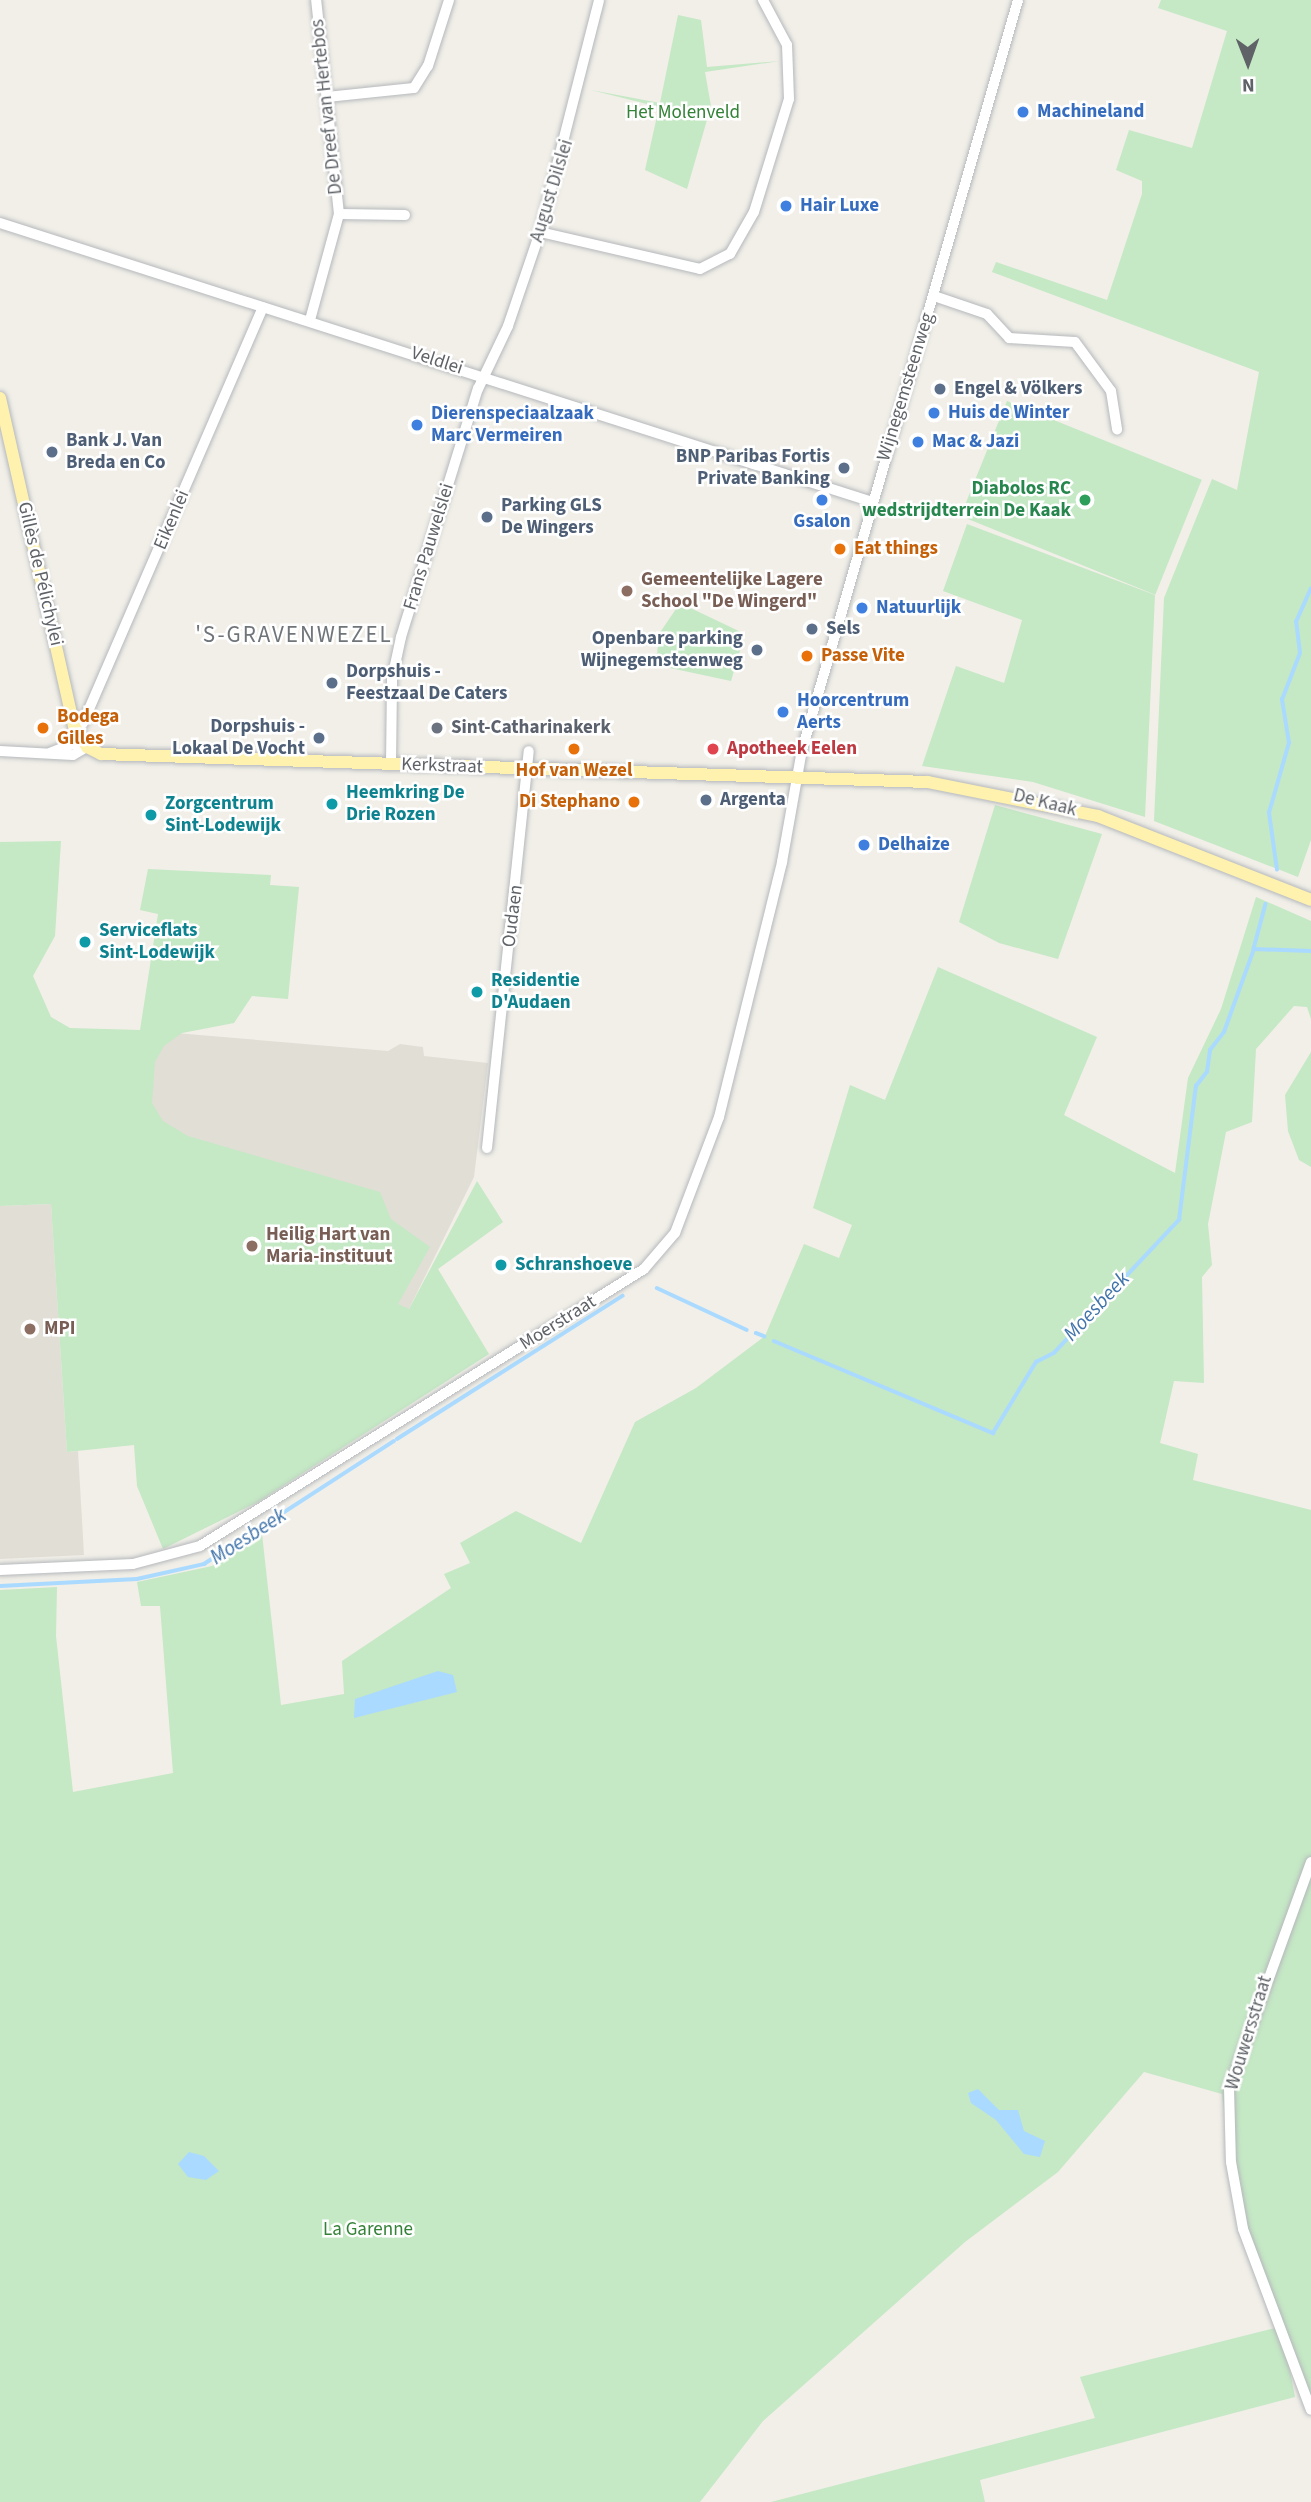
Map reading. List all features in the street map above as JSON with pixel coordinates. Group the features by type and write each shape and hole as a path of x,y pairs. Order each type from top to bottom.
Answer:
{"main road":[{"name":"Gillès de Pélichylei","path":"0,398 79,725 87,747"},
{"name":"Kerkstraat","path":"87,747 111,756 799,776"},
{"name":"De Kaak","path":"799,776 904,779 1045,801 1311,900"}],"street":[{"name":"De Dreef van Hertebos","path":"310,320 338,214 316,0"},
{"path":"327,97 414,88 428,66 449,0"},
{"name":"August Dilslei","path":"488,377 540,232 569,137 599,0"},
{"path":"540,232 700,269 730,254 754,212 789,99 790,58 763,0"},
{"name":"Wijnegemsteenweg","path":"799,776 872,502 1018,0"},
{"name":"De Dreef van Hertebos","path":"338,214 404,215"},
{"name":"Veldlei","path":"0,223 872,502"},
{"path":"934,296 987,314 1009,338 1075,342 1111,391 1117,430"},
{"name":"Eikenlei","path":"79,725 263,307"},
{"name":"Frans Pauwelslei","path":"391,765 396,655 465,429 488,377"},
{"path":"0,751 44,755 72,744 87,747"},
{"name":"Oudaen","path":"487,1148 529,751"},
{"name":"Moerstraat","path":"0,1570 133,1563 200,1546 662,1253 719,1117 799,776"},
{"name":"Wouwersstraat","path":"1311,1862 1256,1999 1228,2088 1231,2161 1243,2229 1311,2410"}],"shaded area":[{"path":"140,1030 388,1051 400,1044 423,1047 424,1056 488,1063 474,1177 406,1315 129,1131"},
{"name":"MPI","path":"51,1204 67,1452 78,1451 84,1555 0,1559 0,1206"}],"green space":[{"path":"1161,0 1311,0 1311,840 1298,877 1154,821 1164,598 1212,479 1237,490 1259,372 992,272 996,262 1107,300 1142,194 1142,181 1116,170 1129,130 1192,148 1227,31 1158,8"},
{"name":"Het Molenveld","path":"678,15 701,20 707,67 780,61 705,72 711,106 687,189 645,170 659,107 591,90 660,103"},
{"name":"Diabolos RC wedstrijdterrein De Kaak","path":"1007,401 1202,480 1155,595 961,516"},
{"path":"967,524 1155,595 1145,817 1033,782 922,766 956,666 1004,683 1022,620 943,591"},
{"path":"680,603 745,634 731,681 656,665 659,634"},
{"path":"995,805 1102,834 1058,959 999,943 959,922"},
{"path":"61,841 55,936 33,976 51,1017 70,1028 140,1030 158,914 140,910 148,869 271,875 270,885 299,887 288,999 252,996 234,1023 182,1033 164,1046 155,1062 152,1103 163,1121 188,1136 380,1192 391,1219 430,1247 398,1304 409,1309 477,1181 503,1222 438,1269 489,1354 258,1502 163,1549 137,1486 134,1445 67,1452 51,1204 0,1206 0,842"},
{"name":"La Garenne","path":"1256,897 1311,921 1311,1019 1307,1007 1294,1006 1256,1049 1252,1122 1226,1132 1208,1224 1212,1265 1202,1277 1204,1383 1174,1381 1160,1443 1198,1454 1193,1480 1311,1510 1311,2410 1289,2365 1295,2397 980,2480 985,2502 771,2502 1095,2418 1080,2377 1275,2328 1239,2230 1222,2094 1144,2072 1058,2172 965,2242 763,2421 700,2502 0,2502 0,1590 57,1587 56,1636 73,1792 173,1773 160,1606 141,1606 137,1582 212,1566 262,1534 281,1705 344,1694 342,1661 451,1588 444,1574 470,1563 460,1543 516,1511 581,1543 635,1422 696,1388 765,1336 804,1244 839,1258 852,1225 813,1208 850,1085 885,1100 938,967 1097,1037 1064,1115 1175,1173 1188,1078 1221,1009"},
{"path":"1311,1052 1311,1167 1299,1160 1288,1131 1285,1095"}],"water":[{"path":"438,1671 453,1675 457,1692 354,1718 355,1699"},
{"path":"978,2089 999,2110 1018,2110 1024,2131 1045,2141 1040,2157 1024,2154 996,2120 971,2103 968,2093"},
{"path":"189,2152 204,2156 219,2171 206,2180 188,2177 178,2164"}],"waterway":[{"path":"1277,870 1269,813 1289,743 1282,700 1300,653 1296,622 1311,589"},
{"path":"1266,904 1254,949 1311,951"},
{"name":"Moesbeek","path":"774,1341 993,1433 1036,1362 1054,1353 1179,1220 1196,1086 1207,1072 1210,1050 1224,1032 1254,949"},
{"name":"Moesbeek","path":"657,1288 747,1330"},
{"name":"Moesbeek","path":"397,1439 622,1296"},
{"name":"Moesbeek","path":"756,1333 764,1336"},
{"name":"Moesbeek","path":"0,1586 137,1579 204,1564 394,1441"}],"place":[{"name":"Machineland","path":"1023,112"},
{"name":"Hair Luxe","path":"786,206"},
{"name":"Engel & Völkers","path":"940,389"},
{"name":"Huis de Winter","path":"934,413"},
{"name":"Dierenspeciaalzaak Marc Vermeiren","path":"417,425"},
{"name":"Mac & Jazi","path":"918,442"},
{"name":"Bank J. Van Breda en Co","path":"52,452"},
{"name":"BNP Paribas Fortis Private Banking","path":"844,468"},
{"name":"Gsalon","path":"822,500"},
{"name":"Diabolos RC wedstrijdterrein De Kaak","path":"1085,500"},
{"name":"Parking GLS De Wingers","path":"487,517"},
{"name":"Eat things","path":"840,549"},
{"name":"Gemeentelijke Lagere School \"De Wingerd\"","path":"627,591"},
{"name":"Natuurlijk","path":"862,608"},
{"name":"Sels","path":"812,629"},
{"name":"Openbare parking Wijnegemsteenweg","path":"757,650"},
{"name":"Passe Vite","path":"807,656"},
{"name":"Dorpshuis - Feestzaal De Caters","path":"332,683"},
{"name":"Hoorcentrum Aerts","path":"783,712"},
{"name":"Bodega Gilles","path":"43,728"},
{"name":"Sint-Catharinakerk","path":"437,728"},
{"name":"Dorpshuis - Lokaal De Vocht","path":"319,738"},
{"name":"Hof van Wezel","path":"574,749"},
{"name":"Apotheek Eelen","path":"713,749"},
{"name":"Argenta","path":"706,800"},
{"name":"Di Stephano","path":"634,802"},
{"name":"Heemkring De Drie Rozen","path":"332,804"},
{"name":"Zorgcentrum Sint-Lodewijk","path":"151,815"},
{"name":"Delhaize","path":"864,845"},
{"name":"Serviceflats Sint-Lodewijk","path":"85,942"},
{"name":"Residentie D'Audaen","path":"477,992"},
{"name":"Heilig Hart van Maria-instituut","path":"252,1246"},
{"name":"Schranshoeve","path":"501,1265"},
{"name":"MPI","path":"30,1329"}],"district":[{"name":"'S-GRAVENWEZEL","path":"294,635"}]}
